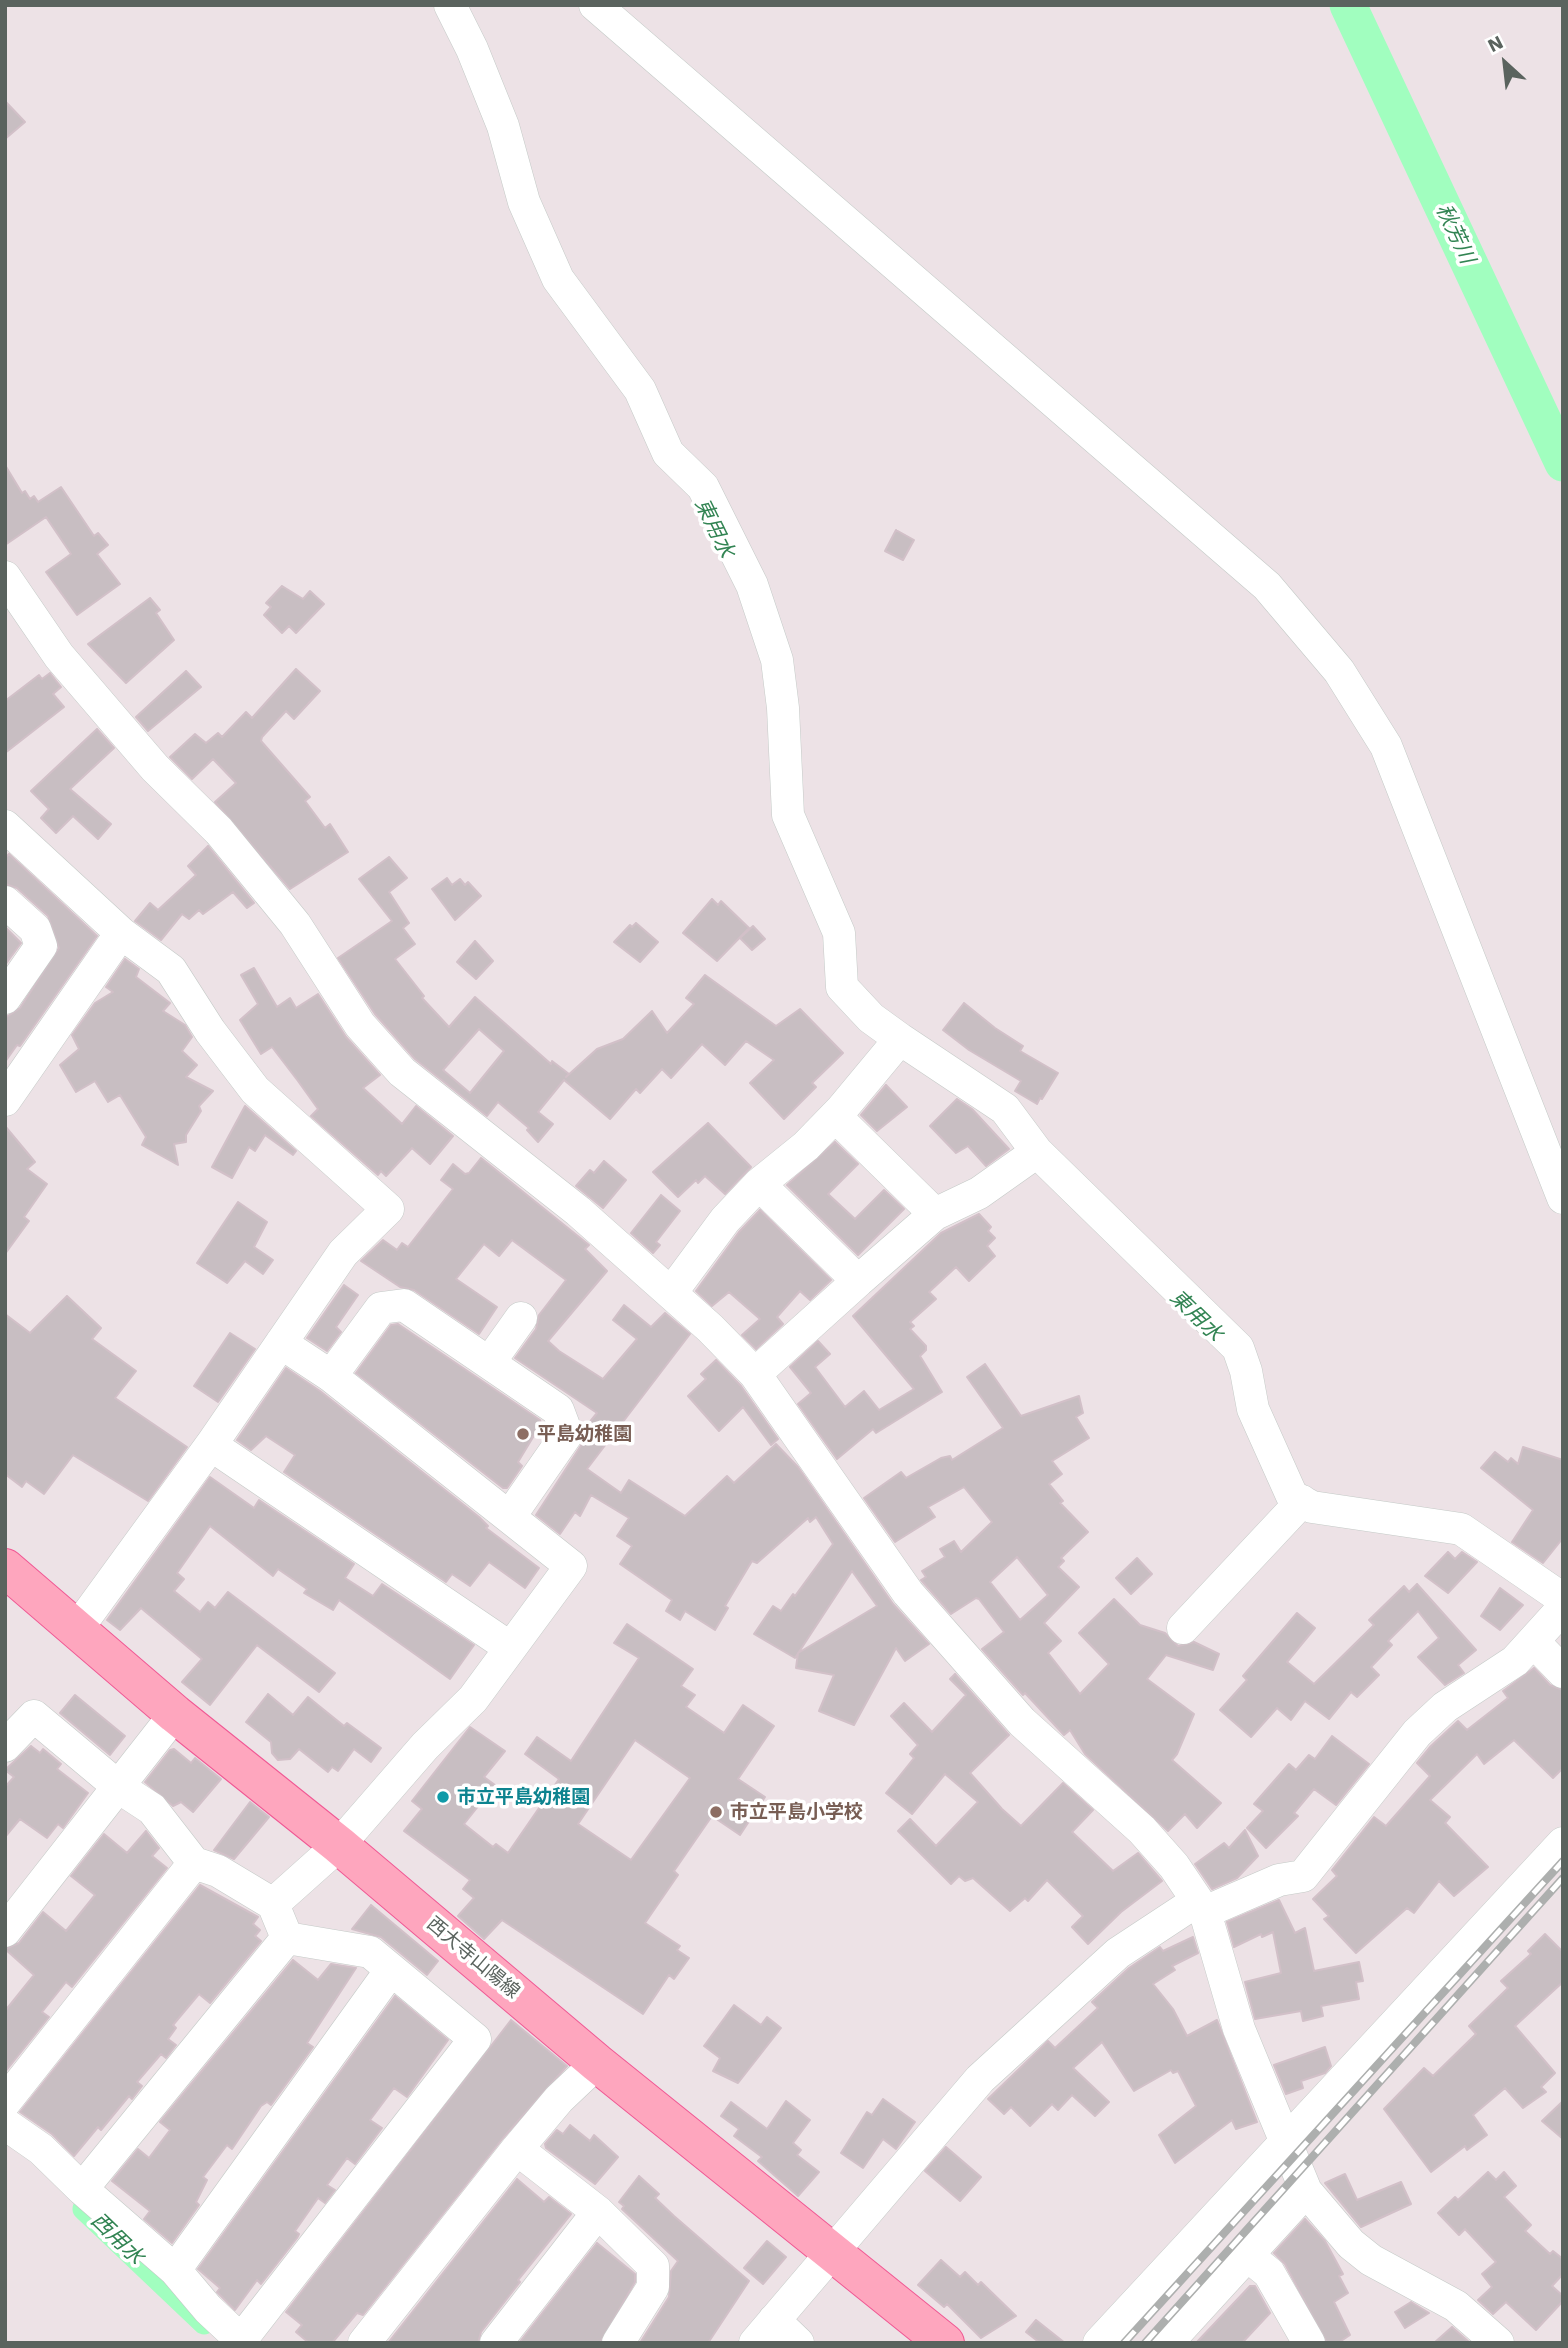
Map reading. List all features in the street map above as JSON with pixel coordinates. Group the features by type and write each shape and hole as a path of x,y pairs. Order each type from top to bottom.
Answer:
{"main road":[{"name":"西大寺山陽線","path":"5,1568 174,1714 339,1845 597,2063 945,2343"}],"street":[{"path":"450,5 472,49 503,126 524,202 558,279 640,390 668,453 703,487 752,585 776,660 783,709 788,815 839,933 842,987 870,1018 1005,1109 1037,1152 1238,1348 1246,1370 1253,1409 1292,1496 1312,1507 1461,1529 1563,1599"},
{"path":"595,5 1267,586 1339,671 1385,746 1563,1198"},
{"path":"5,577 59,656 155,768 219,831 295,924 360,1025 402,1072 578,1211 671,1293 755,1374 908,1593 1022,1722 1142,1830 1174,1866 1201,1907 1239,2029 1306,2191 1351,2244 1371,2260 1456,2306 1498,2343"},
{"path":"5,826 121,933 171,970 210,1031 255,1090 387,1209 343,1253 211,1445 77,1629"},
{"path":"5,902 35,929 41,946 5,998"},
{"path":"5,1100 121,933"},
{"path":"671,1293 725,1220 835,1115 900,1039"},
{"path":"835,1115 935,1214"},
{"path":"755,1374 935,1214 979,1193 1037,1152"},
{"path":"760,1184 858,1281"},
{"path":"331,1376 381,1308 404,1305 558,1410 567,1434 510,1516"},
{"path":"489,1363 521,1318"},
{"path":"274,1904 339,1845 425,1746 472,1699 571,1566 331,1376 281,1343"},
{"path":"211,1445 509,1647"},
{"path":"1184,1629 1302,1501"},
{"path":"798,2343 765,2332 980,2079 1118,1953 1201,1907 1279,1880 1303,1876 1417,1733 1445,1707 1515,1661 1563,1608"},
{"path":"1534,1641 1563,1672"},
{"path":"5,1931 120,1788 144,1751 174,1714"},
{"path":"5,1746 34,1716 120,1788 152,1808 194,1863 218,1871 274,1904 287,1938"},
{"path":"1099,2343 1563,1843"},
{"path":"5,2102 194,1863"},
{"path":"5,2124 41,2149 82,2189 175,2270 208,2309 241,2340 475,2039 370,1952 287,1938"},
{"path":"82,2189 287,1938"},
{"path":"175,2270 391,1970"},
{"path":"364,2343 517,2149 559,2099 597,2063"},
{"path":"517,2149 598,2212 653,2266 653,2287 618,2343"},
{"path":"1167,2343 1306,2191"},
{"path":"496,2343 598,2212"},
{"path":"1247,2255 1269,2273 1309,2343"}],"building":[{"path":"5,101 25,122 5,139"},
{"path":"5,465 22,493 25,491 30,499 34,496 38,502 61,487 94,536 98,533 108,545 97,554 120,584 77,615 46,572 71,554 46,517 5,545"},
{"path":"896,530 914,540 903,560 885,551"},
{"path":"282,586 303,599 310,591 324,604 296,633 289,626 282,633 264,615 271,607 266,603"},
{"path":"150,598 160,610 156,613 174,640 126,683 88,644"},
{"path":"296,669 320,691 294,719 286,711 261,741 310,797 305,801 325,828 330,824 348,852 290,889 215,802 236,783 213,759 192,779 170,757 195,734 206,743 218,733 222,737 246,712 252,718"},
{"path":"186,671 201,687 148,731 136,717"},
{"path":"50,673 61,687 53,694 64,707 5,753 5,701 39,675 42,679"},
{"path":"97,729 114,748 70,789 111,824 98,839 73,816 56,833 41,818 49,809 31,791"},
{"path":"208,846 254,903 247,908 233,892 203,914 199,910 189,919 182,914 161,940 135,921 150,903 158,910 196,875 188,866"},
{"path":"9,854 97,936 20,1046 17,1045 5,1062 5,1018 20,1008 59,948 48,916 17,888 5,884 5,858"},
{"path":"389,857 407,878 389,892 409,923 403,928 415,944 395,959 424,996 422,998 449,1027 475,997 551,1064 552,1061 569,1074 566,1077 597,1049 623,1039 652,1011 667,1033 694,1004 686,998 705,975 776,1026 800,1009 843,1053 812,1083 816,1087 784,1119 750,1083 774,1060 746,1041 725,1065 702,1044 671,1078 662,1069 640,1093 636,1089 610,1119 564,1080 538,1112 553,1124 538,1142 527,1130 529,1128 498,1102 487,1116 415,1059 375,1014 338,958 392,921 359,879","holes":["479,1029 504,1051 470,1093 443,1070"]},
{"path":"447,878 452,885 460,879 465,885 468,882 481,896 455,920 432,889"},
{"path":"712,899 718,905 721,901 749,928 717,961 683,933"},
{"path":"636,923 658,942 640,962 614,942 630,925 632,927"},
{"path":"753,926 765,939 752,950 740,938"},
{"path":"5,927 21,943 5,965"},
{"path":"475,941 493,961 476,979 457,962"},
{"path":"125,959 139,969 136,977 170,1003 163,1011 185,1025 192,1037 182,1051 197,1065 186,1077 213,1091 199,1106 201,1111 186,1135 186,1142 174,1144 178,1165 142,1145 146,1137 120,1095 108,1102 95,1081 76,1092 60,1065 79,1049 72,1035 95,1003 113,992 106,987"},
{"path":"254,968 277,1007 290,998 296,1008 318,994 346,1037 380,1075 363,1088 402,1124 416,1106 453,1136 430,1164 412,1148 386,1176 381,1171 378,1175 311,1116 318,1109 298,1081 272,1047 261,1054 240,1020 258,1004 241,975"},
{"path":"964,1003 1023,1046 1020,1051 1058,1073 1037,1104 1015,1091 1021,1081 969,1050 943,1030"},
{"path":"886,1085 907,1107 877,1131 861,1115"},
{"path":"957,1099 972,1109 1009,1149 986,1166 968,1146 956,1153 930,1126"},
{"path":"245,1106 296,1151 293,1155 265,1135 255,1151 249,1147 232,1178 212,1167"},
{"path":"708,1123 751,1167 725,1194 705,1176 698,1183 696,1180 678,1197 653,1172"},
{"path":"5,1126 35,1162 27,1169 47,1184 24,1217 29,1221 5,1254"},
{"path":"835,1142 858,1164 828,1194 855,1219 884,1190 904,1209 858,1255 787,1185"},
{"path":"481,1158 589,1245 585,1249 607,1271 548,1341 559,1351 603,1379 637,1339 613,1320 624,1305 651,1327 665,1313 690,1334 587,1469 621,1493 629,1480 685,1516 727,1476 734,1483 776,1444 798,1467 893,1604 929,1644 905,1661 896,1648 854,1725 819,1711 834,1675 796,1668 798,1654 795,1658 754,1634 773,1606 781,1611 793,1594 795,1596 833,1544 816,1517 810,1522 808,1518 757,1563 752,1561 725,1606 728,1608 715,1630 685,1611 680,1620 666,1611 672,1600 620,1564 632,1546 617,1536 629,1518 591,1495 580,1516 575,1512 560,1534 536,1515 582,1444 584,1429 597,1413 515,1358 536,1329 539,1315 566,1280 512,1240 499,1256 484,1244 456,1279 497,1307 479,1334 414,1290 400,1287 361,1261 383,1240 397,1250 402,1243 408,1247 453,1189 441,1180 453,1164 465,1174 469,1173","holes":["852,1571 877,1606 798,1653"]},
{"path":"604,1161 626,1180 603,1208 576,1186 590,1170 594,1173"},
{"path":"661,1195 680,1211 656,1242 660,1245 653,1253 631,1233"},
{"path":"238,1202 267,1222 254,1247 273,1260 263,1274 245,1261 227,1283 197,1263"},
{"path":"760,1210 831,1280 810,1300 800,1291 777,1317 783,1324 756,1349 742,1335 760,1319 729,1292 712,1306 696,1291 739,1232"},
{"path":"979,1214 991,1227 988,1231 995,1238 987,1246 995,1256 969,1281 956,1267 929,1292 936,1299 910,1322 914,1326 910,1329 926,1346 920,1356 942,1392 876,1433 873,1429 837,1459 798,1404 811,1393 790,1367 818,1341 830,1354 815,1367 845,1407 864,1391 879,1410 914,1389 853,1316 941,1233"},
{"path":"344,1285 358,1295 336,1327 341,1332 327,1351 307,1338"},
{"path":"67,1296 101,1328 92,1339 136,1371 115,1398 187,1447 148,1501 73,1455 44,1494 26,1481 22,1487 5,1474 5,1314 30,1333"},
{"path":"398,1324 540,1420 541,1424 518,1462 522,1466 507,1488 503,1488 356,1373 391,1325"},
{"path":"230,1333 255,1349 218,1402 194,1386"},
{"path":"716,1360 741,1386 778,1439 771,1445 743,1407 719,1431 688,1396 706,1379 701,1374"},
{"path":"985,1364 1021,1416 1079,1396 1083,1413 1076,1417 1089,1438 1052,1461 1062,1474 1049,1484 1063,1501 1060,1503 1088,1532 1061,1558 1064,1561 1058,1567 1079,1587 1044,1623 1061,1641 1048,1653 1080,1694 1109,1664 1079,1633 1114,1599 1140,1625 1165,1633 1178,1646 1194,1642 1219,1654 1213,1670 1166,1655 1147,1679 1194,1714 1172,1760 1221,1803 1197,1828 1185,1814 1168,1831 1085,1754 1070,1730 1064,1735 1025,1693 1023,1695 982,1649 1004,1632 979,1599 976,1598 951,1614 921,1580 926,1577 922,1571 945,1557 940,1549 954,1541 961,1552 992,1522 964,1487 928,1507 935,1517 895,1542 864,1498 901,1472 906,1478 941,1458 950,1456 952,1460 1003,1428 967,1377","holes":["1017,1557 1048,1595 1020,1620 990,1582"]},
{"path":"286,1368 320,1391 479,1517 488,1526 486,1528 539,1568 525,1588 489,1562 470,1586 452,1574 446,1582 284,1472 295,1455 266,1436 251,1450 237,1440"},
{"path":"1523,1447 1563,1460 1563,1538 1543,1563 1512,1542 1533,1510 1481,1468 1495,1452 1508,1462 1511,1458 1518,1464"},
{"path":"210,1477 254,1508 259,1500 354,1564 345,1578 373,1596 382,1584 474,1645 450,1679 339,1600 333,1610 304,1593 307,1589 278,1569 273,1576 210,1526 177,1573 184,1579 174,1591 200,1612 208,1602 215,1608 228,1592 335,1673 319,1692 257,1645 210,1705 182,1682 202,1659 141,1608 120,1630 107,1620"},
{"path":"1448,1552 1455,1559 1462,1552 1477,1562 1448,1593 1425,1576"},
{"path":"1137,1558 1152,1574 1131,1594 1116,1578"},
{"path":"1417,1584 1476,1650 1458,1665 1464,1673 1445,1685 1418,1657 1439,1638 1418,1611 1388,1641 1392,1645 1371,1667 1379,1675 1357,1697 1351,1692 1329,1719 1305,1701 1291,1720 1277,1708 1251,1737 1220,1710 1247,1680 1243,1676 1297,1613 1315,1628 1287,1662 1314,1684 1374,1625 1369,1620 1404,1586 1409,1592"},
{"path":"1500,1588 1523,1605 1500,1630 1481,1616"},
{"path":"627,1624 693,1669 681,1686 695,1695 686,1707 724,1733 743,1705 774,1726 738,1779 765,1797 740,1835 712,1816 674,1871 678,1875 645,1923 680,1946 677,1950 689,1958 674,1979 669,1975 643,2014 502,1920 484,1939 458,1916 474,1898 463,1889 470,1880 404,1831 422,1809 412,1801 470,1727 505,1751 484,1777 495,1785 464,1824 493,1847 496,1844 508,1853 559,1779 525,1754 537,1737 571,1761 639,1658 614,1643","holes":["635,1740 690,1778 631,1860 578,1824"]},
{"path":"1534,1668 1550,1685 1563,1690 1563,1768 1553,1778 1514,1740 1484,1764 1477,1754 1430,1800 1450,1817 1445,1823 1488,1867 1454,1896 1439,1881 1414,1913 1407,1908 1356,1953 1324,1919 1329,1916 1313,1899 1337,1876 1332,1870 1374,1817 1386,1826 1430,1776 1417,1763 1431,1746 1458,1721 1467,1730 1508,1698 1503,1691"},
{"path":"955,1674 1009,1735 970,1773 1002,1809 1021,1826 1063,1783 1093,1810 1072,1832 1113,1871 1138,1853 1162,1881 1121,1912 1088,1944 1072,1927 1083,1916 1047,1880 1028,1901 1025,1898 1010,1911 973,1878 965,1881 959,1876 951,1884 898,1831 910,1819 936,1846 978,1802 945,1774 912,1814 886,1793 914,1758 910,1754 918,1745 891,1716 904,1703 932,1732 966,1695 950,1679"},
{"path":"268,1694 293,1715 308,1697 344,1726 347,1723 381,1748 371,1762 354,1749 338,1771 332,1767 328,1772 299,1749 290,1759 278,1760 272,1753 271,1742 246,1722"},
{"path":"75,1695 125,1736 110,1755 60,1713"},
{"path":"1332,1736 1369,1764 1336,1805 1314,1789 1294,1813 1298,1816 1266,1848 1247,1828 1263,1811 1254,1804 1289,1764 1296,1770 1309,1755 1315,1759"},
{"path":"31,1746 40,1753 43,1749 61,1764 57,1769 88,1793 63,1828 58,1824 47,1838 20,1819 5,1837 5,1787 14,1777 5,1770"},
{"path":"174,1749 191,1763 195,1758 221,1779 193,1812 181,1802 173,1806 145,1782 170,1750"},
{"path":"250,1802 269,1817 234,1859 214,1850"},
{"path":"1245,1830 1258,1856 1237,1878 1212,1889 1195,1864 1224,1843 1229,1848"},
{"path":"146,1831 159,1848 152,1856 167,1868 72,1987 66,1982 42,2012 49,2017 5,2072 5,2011 34,1975 5,1949 19,1943 43,1912 66,1931 95,1895 71,1876 104,1834 127,1853"},
{"path":"200,1885 258,1917 253,1924 260,1930 255,1936 261,1941 210,2003 199,1994 173,2025 176,2028 168,2039 176,2045 166,2058 161,2054 137,2082 142,2086 132,2099 129,2096 101,2130 98,2127 74,2156 52,2134 20,2112"},
{"path":"1279,1900 1295,1933 1305,1928 1314,1971 1359,1962 1363,1981 1356,1982 1359,1999 1321,2006 1323,2016 1303,2021 1301,2011 1255,2019 1245,1982 1281,1973 1273,1932 1262,1937 1261,1934 1234,1947 1227,1922"},
{"path":"371,1905 438,1961 427,1975 381,1937 352,1929"},
{"path":"1545,1934 1563,1952 1563,1982 1515,2026 1555,2073 1541,2087 1546,2092 1523,2108 1505,2088 1473,2115 1487,2135 1467,2150 1465,2146 1431,2172 1384,2109 1424,2068 1433,2076 1476,2034 1469,2026 1508,1988 1501,1981 1531,1954 1528,1951"},
{"path":"1193,1937 1198,1953 1172,1966 1175,1970 1153,1984 1173,2009 1187,2036 1217,2020 1257,2122 1236,2129 1232,2120 1175,2163 1159,2135 1196,2106 1178,2071 1173,2073 1171,2070 1134,2091 1102,2042 1073,2068 1109,2102 1095,2116 1072,2095 1058,2110 1052,2104 1030,2126 1011,2107 1004,2114 988,2099 1048,2041 1055,2048 1098,2008 1092,2002 1129,1968 1160,1947 1163,1951"},
{"path":"293,1960 318,1980 331,1964 356,1968 307,2043 313,2047 271,2105 267,2102 261,2106 232,2149 227,2145 203,2177 207,2180 196,2202 199,2205 172,2243 144,2219 150,2211 112,2181 138,2149 149,2158 170,2130 160,2122"},
{"path":"395,1996 448,2040 407,2097 394,2088 370,2120 382,2128 355,2164 347,2158 327,2185 335,2190 325,2203 318,2198 295,2231 299,2234 297,2238 261,2284 257,2280 235,2310 217,2292 220,2288 198,2269"},
{"path":"734,2005 761,2025 767,2017 781,2028 738,2083 713,2071 720,2058 704,2046"},
{"path":"511,2020 567,2066 503,2138 363,2315 357,2313 332,2343 309,2343 296,2332 302,2325 286,2312"},
{"path":"1325,2047 1331,2066 1325,2073 1301,2081 1303,2088 1286,2094 1274,2065"},
{"path":"883,2099 915,2122 896,2149 883,2139 863,2168 841,2153 867,2112 872,2115"},
{"path":"786,2101 810,2120 793,2143 801,2150 797,2155 819,2172 798,2196 758,2161 762,2157 734,2136 739,2129 721,2116 731,2102 767,2129"},
{"path":"1563,2101 1563,2139 1542,2121"},
{"path":"570,2125 590,2141 594,2135 618,2157 595,2184 546,2148 545,2144 557,2130 563,2134"},
{"path":"946,2147 981,2177 960,2201 925,2171"},
{"path":"1488,2172 1496,2180 1504,2172 1516,2186 1504,2197 1531,2225 1525,2231 1550,2254 1553,2251 1563,2259 1563,2274 1552,2286 1563,2296 1563,2301 1536,2330 1506,2302 1493,2314 1478,2300 1492,2287 1482,2274 1496,2262 1465,2229 1459,2235 1438,2213 1455,2197 1458,2200"},
{"path":"1345,2174 1357,2200 1401,2182 1411,2204 1361,2227 1325,2183"},
{"path":"639,2176 659,2194 655,2198 749,2281 708,2343 640,2343 669,2297 671,2271 678,2261 622,2209 624,2206 619,2202"},
{"path":"517,2179 544,2202 549,2197 571,2214 518,2280 520,2282 481,2332 478,2343 388,2343"},
{"path":"1305,2219 1325,2241 1343,2274 1339,2276 1348,2293 1334,2302 1350,2335 1338,2343 1327,2343 1285,2264 1274,2253"},
{"path":"767,2241 786,2257 763,2284 744,2268"},
{"path":"597,2243 635,2274 635,2282 600,2343 519,2343"},
{"path":"941,2260 960,2277 965,2272 978,2285 981,2282 1016,2316 981,2338 947,2304 944,2307 918,2285"},
{"path":"1250,2286 1255,2286 1270,2313 1242,2343 1196,2343"},
{"path":"1411,2302 1429,2313 1405,2328 1395,2312"},
{"path":"1036,2320 1065,2343 1040,2343 1026,2332"},
{"path":"1452,2327 1470,2343 1434,2343"}],"waterway":[{"name":"秋芳川","path":"1348,5 1563,463"},
{"name":"西用水","path":"84,2209 204,2323"}],"railway":[{"path":"1124,2343 1563,1861"},
{"path":"1145,2343 1563,1878"}],"place":[{"name":"平島幼稚園","path":"523,1434"},
{"name":"市立平島幼稚園","path":"443,1797"},
{"name":"市立平島小学校","path":"716,1812"}],"water label":[{"name":"東用水","path":"714,528"},
{"name":"東用水","path":"1196,1316"}]}
